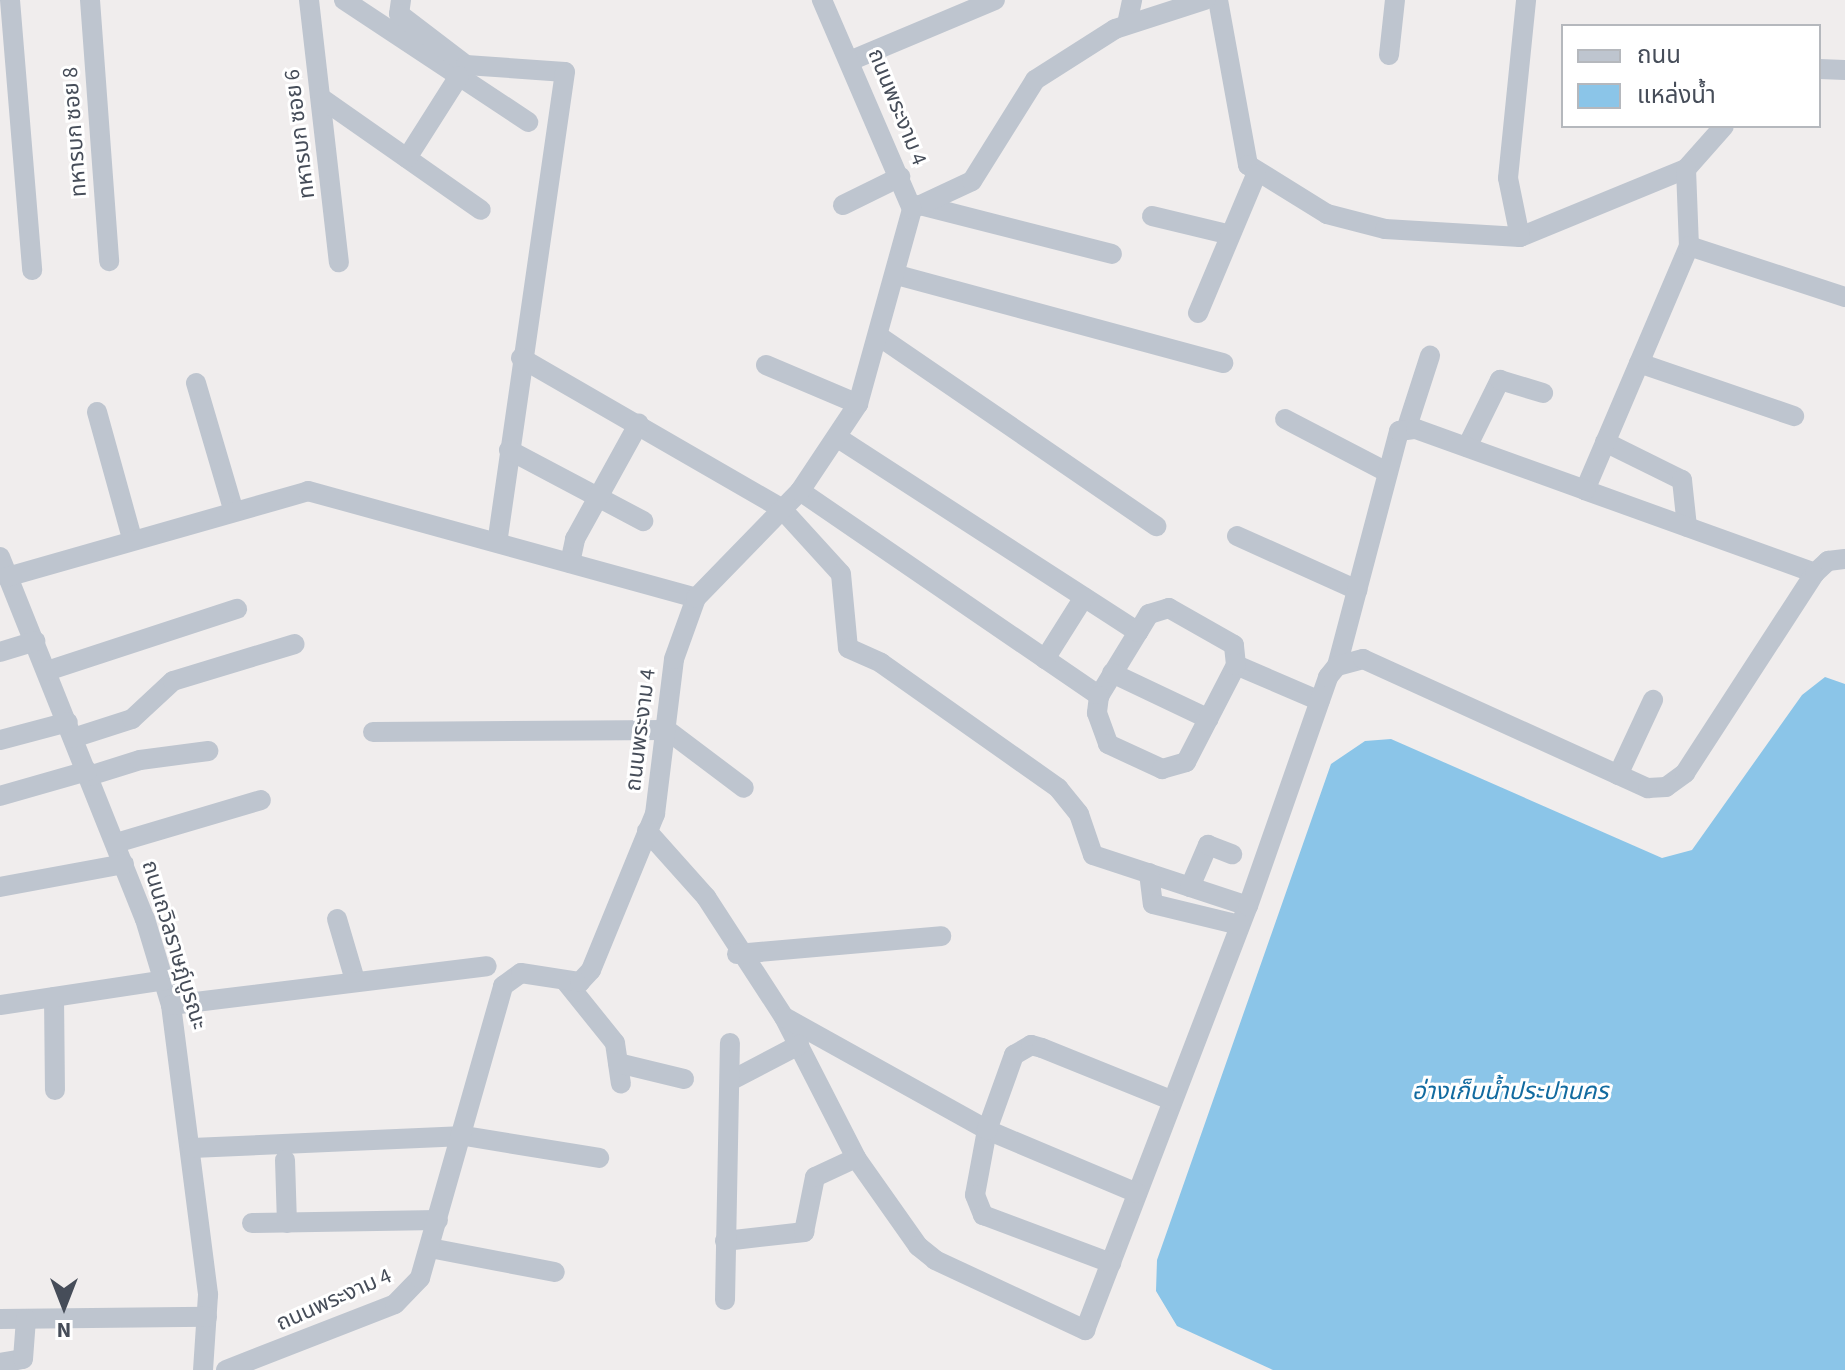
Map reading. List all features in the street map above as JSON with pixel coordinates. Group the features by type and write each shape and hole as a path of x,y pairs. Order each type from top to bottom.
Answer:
{"street":[{"path":"10,0 32,270"},
{"name":"ทหารบก ซอย 8","path":"90,0 109,261"},
{"name":"ทหารบก ซอย 6","path":"309,0 339,262"},
{"path":"344,0 528,122"},
{"path":"401,0 399,14 466,65 565,72 521,358 497,542"},
{"name":"ถนนพระงาม 4","path":"226,1370 395,1304 420,1278 465,1136 503,986 521,973 580,982 591,970 647,831 667,730 674,659 696,598 800,491 858,404 916,207 900,177 852,60 822,0"},
{"path":"852,60 995,0"},
{"path":"1127,24 1132,0"},
{"path":"916,207 972,181 1035,80 1127,24 1174,5 1205,0"},
{"path":"1218,0 1238,136 1256,175 1327,214 1385,229 1520,237 1686,169 1719,128"},
{"path":"1389,55 1395,0"},
{"path":"1520,237 1508,178 1526,0"},
{"path":"1821,69 1845,70"},
{"path":"407,158 459,76"},
{"path":"321,98 481,210"},
{"path":"1585,490 1689,246 1686,169"},
{"path":"1198,313 1227,234 1256,175"},
{"path":"843,205 900,177"},
{"path":"916,207 1112,254"},
{"path":"1152,216 1227,234"},
{"path":"1689,246 1845,297"},
{"path":"897,275 1223,363"},
{"path":"880,337 1156,526"},
{"path":"1407,427 1430,356"},
{"path":"521,358 639,423 781,508 841,574 848,648 881,663 1058,788 1079,814 1093,855 1190,887 1244,916"},
{"path":"1639,363 1794,416"},
{"path":"766,365 858,404"},
{"path":"1467,447 1500,380 1543,393"},
{"path":"196,383 233,509"},
{"path":"97,412 132,538"},
{"path":"1285,419 1387,472"},
{"path":"570,563 598,497 639,423"},
{"path":"647,831 706,897 737,954 784,1017 856,1158 918,1246 935,1260 1068,1325 1085,1330 1244,916 1320,701 1337,666 1399,431 1407,427 1467,447 1815,573"},
{"path":"836,437 1138,632"},
{"path":"1605,442 1682,480 1687,527"},
{"path":"509,450 643,521"},
{"path":"4,567 132,538 308,491 696,598"},
{"path":"800,491 1099,696"},
{"path":"1237,536 1357,590"},
{"path":"1337,666 1363,659 1648,788 1666,787 1685,773 1815,573 1828,561 1845,559"},
{"name":"ถนนถวิลราษฎ์บูรณะ","path":"4,567 116,843 165,980 192,1148 207,1317 203,1370"},
{"path":"1045,659 1084,597"},
{"path":"1169,608 1227,638 1234,645 1236,665 1186,762 1162,769 1108,744 1097,713 1099,696 1149,614 1169,608"},
{"path":"47,671 237,609"},
{"path":"0,652 35,641"},
{"path":"0,740 132,719 173,681 295,644"},
{"path":"1236,665 1320,701"},
{"path":"1112,673 1209,719"},
{"path":"1618,775 1653,700"},
{"path":"373,732 667,730 744,788"},
{"path":"0,796 140,760 208,751"},
{"path":"116,843 261,800"},
{"path":"1190,887 1208,845 1232,854"},
{"path":"0,887 124,864"},
{"path":"1149,873 1153,904 1244,916"},
{"path":"337,919 355,980"},
{"path":"737,954 941,936"},
{"path":"171,1005 487,966"},
{"path":"0,1005 165,980"},
{"path":"566,982 615,1043 619,1074 684,1079"},
{"path":"54,997 55,1090"},
{"path":"784,1017 987,1130 1137,1193"},
{"path":"725,1300 730,1043"},
{"path":"730,1081 799,1045"},
{"path":"1111,1263 983,1215 975,1195 987,1130 1014,1055 1031,1045 1171,1100"},
{"path":"192,1148 465,1136 599,1158"},
{"path":"725,1241 804,1232 815,1177 856,1158"},
{"path":"285,1160 287,1223"},
{"path":"252,1223 438,1220"},
{"path":"430,1248 555,1272"},
{"path":"0,1319 207,1317"},
{"path":"0,1363 23,1359 26,1319"}],"water":[{"name":"อ่างเก็บน้ำประปานคร","path":"1825,677 1845,684 1845,1370 1273,1370 1177,1326 1156,1291 1157,1260 1331,764 1365,741 1391,739 1662,858 1692,850 1802,695"}]}
